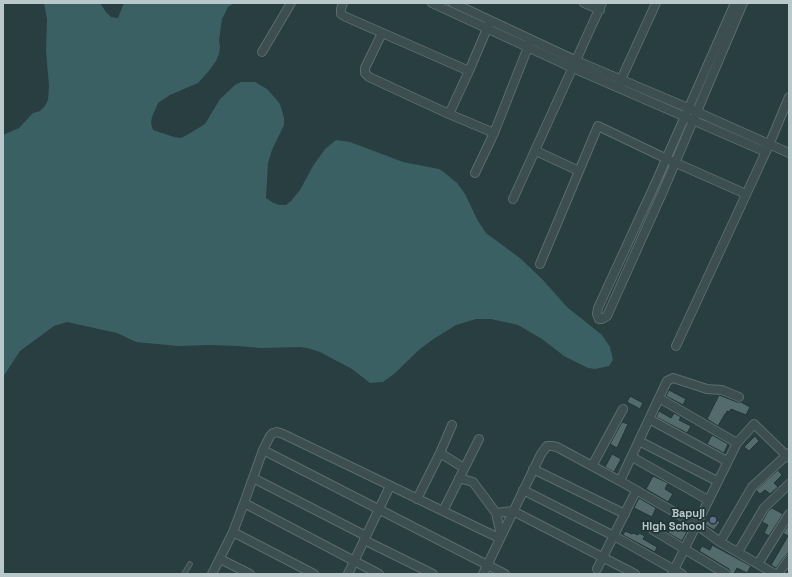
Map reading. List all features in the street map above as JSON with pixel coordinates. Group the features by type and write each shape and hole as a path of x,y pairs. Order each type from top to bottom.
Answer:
{"street":[{"path":"262,52 291,3"},
{"path":"343,3 341,14 469,71"},
{"path":"432,3 444,6 488,24 619,84 693,121 767,148 789,153"},
{"path":"453,3 488,24"},
{"path":"513,200 601,6 584,3"},
{"path":"619,84 656,3"},
{"path":"735,3 667,159 598,308 597,314 599,319 607,316 697,112 743,3"},
{"path":"449,114 469,71 488,24"},
{"path":"382,33 365,68 365,73 369,77 494,133"},
{"path":"475,173 494,133 529,43"},
{"path":"619,84 688,108 767,148"},
{"path":"676,346 767,148 785,118 789,97"},
{"path":"540,264 598,126 746,194"},
{"path":"536,151 579,171"},
{"path":"620,481 667,381 673,378 707,389 722,390 739,397"},
{"path":"659,398 737,443"},
{"path":"592,466 623,409"},
{"path":"649,419 727,461"},
{"path":"523,490 614,536 676,572 684,548 697,525 727,461 737,443 754,424 788,455 752,487 720,542"},
{"path":"417,499 452,426"},
{"path":"212,574 233,532 263,450 273,433 277,432 443,512 500,537"},
{"path":"443,512 479,439"},
{"path":"639,441 717,482"},
{"path":"483,574 533,469 547,446 558,447 620,481 697,525 720,542 775,574"},
{"path":"263,450 505,574"},
{"path":"440,453 464,468"},
{"path":"632,458 708,500"},
{"path":"533,469 625,514"},
{"path":"253,478 433,574"},
{"path":"459,478 473,482 496,513 500,537"},
{"path":"738,552 764,508 789,484"},
{"path":"348,574 390,486"},
{"path":"597,569 636,490"},
{"path":"244,503 379,574"},
{"path":"496,513 513,511 635,574"},
{"path":"758,564 789,514"},
{"path":"653,530 726,574"},
{"path":"233,532 314,574"},
{"path":"220,559 250,574"},
{"path":"778,574 789,559"}],"lane":[{"path":"184,574 190,564"}],"water":[{"path":"44,3 100,3 111,17 118,18 124,3 234,3 228,7 222,19 219,54 216,61 198,83 170,95 158,103 152,117 151,123 153,130 181,138 205,124 220,99 235,85 241,82 255,82 267,89 276,99 280,104 284,118 284,125 272,150 268,163 266,198 272,202 279,205 286,205 291,201 300,190 313,166 325,149 336,140 350,142 403,162 439,169 457,183 465,194 478,221 486,233 521,259 543,280 567,307 602,335 610,347 613,360 609,366 595,369 588,368 564,356 542,339 518,325 491,319 476,319 456,325 432,340 383,382 370,383 352,369 320,352 307,348 261,348 209,345 178,346 136,342 117,333 67,322 54,326 20,351 3,377 3,135 19,128 33,113 40,111 48,100 49,86 46,51 47,19"}],"building":[{"path":"669,390 686,399 683,405 666,396"},
{"path":"719,395 737,402 741,402 750,407 746,415 731,409 729,412 727,411 718,426 707,419"},
{"path":"630,396 643,403 640,409 627,402"},
{"path":"659,411 671,418 674,413 681,417 679,420 691,426 687,433 656,417"},
{"path":"622,422 628,424 617,448 610,444"},
{"path":"712,435 728,444 724,453 707,444"},
{"path":"755,436 759,441 749,451 744,447"},
{"path":"612,454 621,459 614,472 605,467"},
{"path":"778,470 782,475 774,483 778,487 770,494 765,490 760,494 756,490"},
{"path":"653,476 668,483 665,489 673,494 668,502 646,489"},
{"path":"639,498 656,508 652,517 634,508"},
{"path":"772,508 783,514 769,536 764,533 768,525 762,522 768,511"},
{"path":"711,516 720,522 714,530 705,524"},
{"path":"674,521 689,528 682,541 668,533"},
{"path":"788,526 789,552 776,568 771,565 788,536 783,533"},
{"path":"625,531 638,535 639,533 645,536 643,539 657,547 655,552 623,535"},
{"path":"712,545 751,566 747,573 737,568 734,574 731,574 729,569 699,551 702,546 710,550"}],"place":[{"name":"Bapuji High School","path":"713,520"}]}
